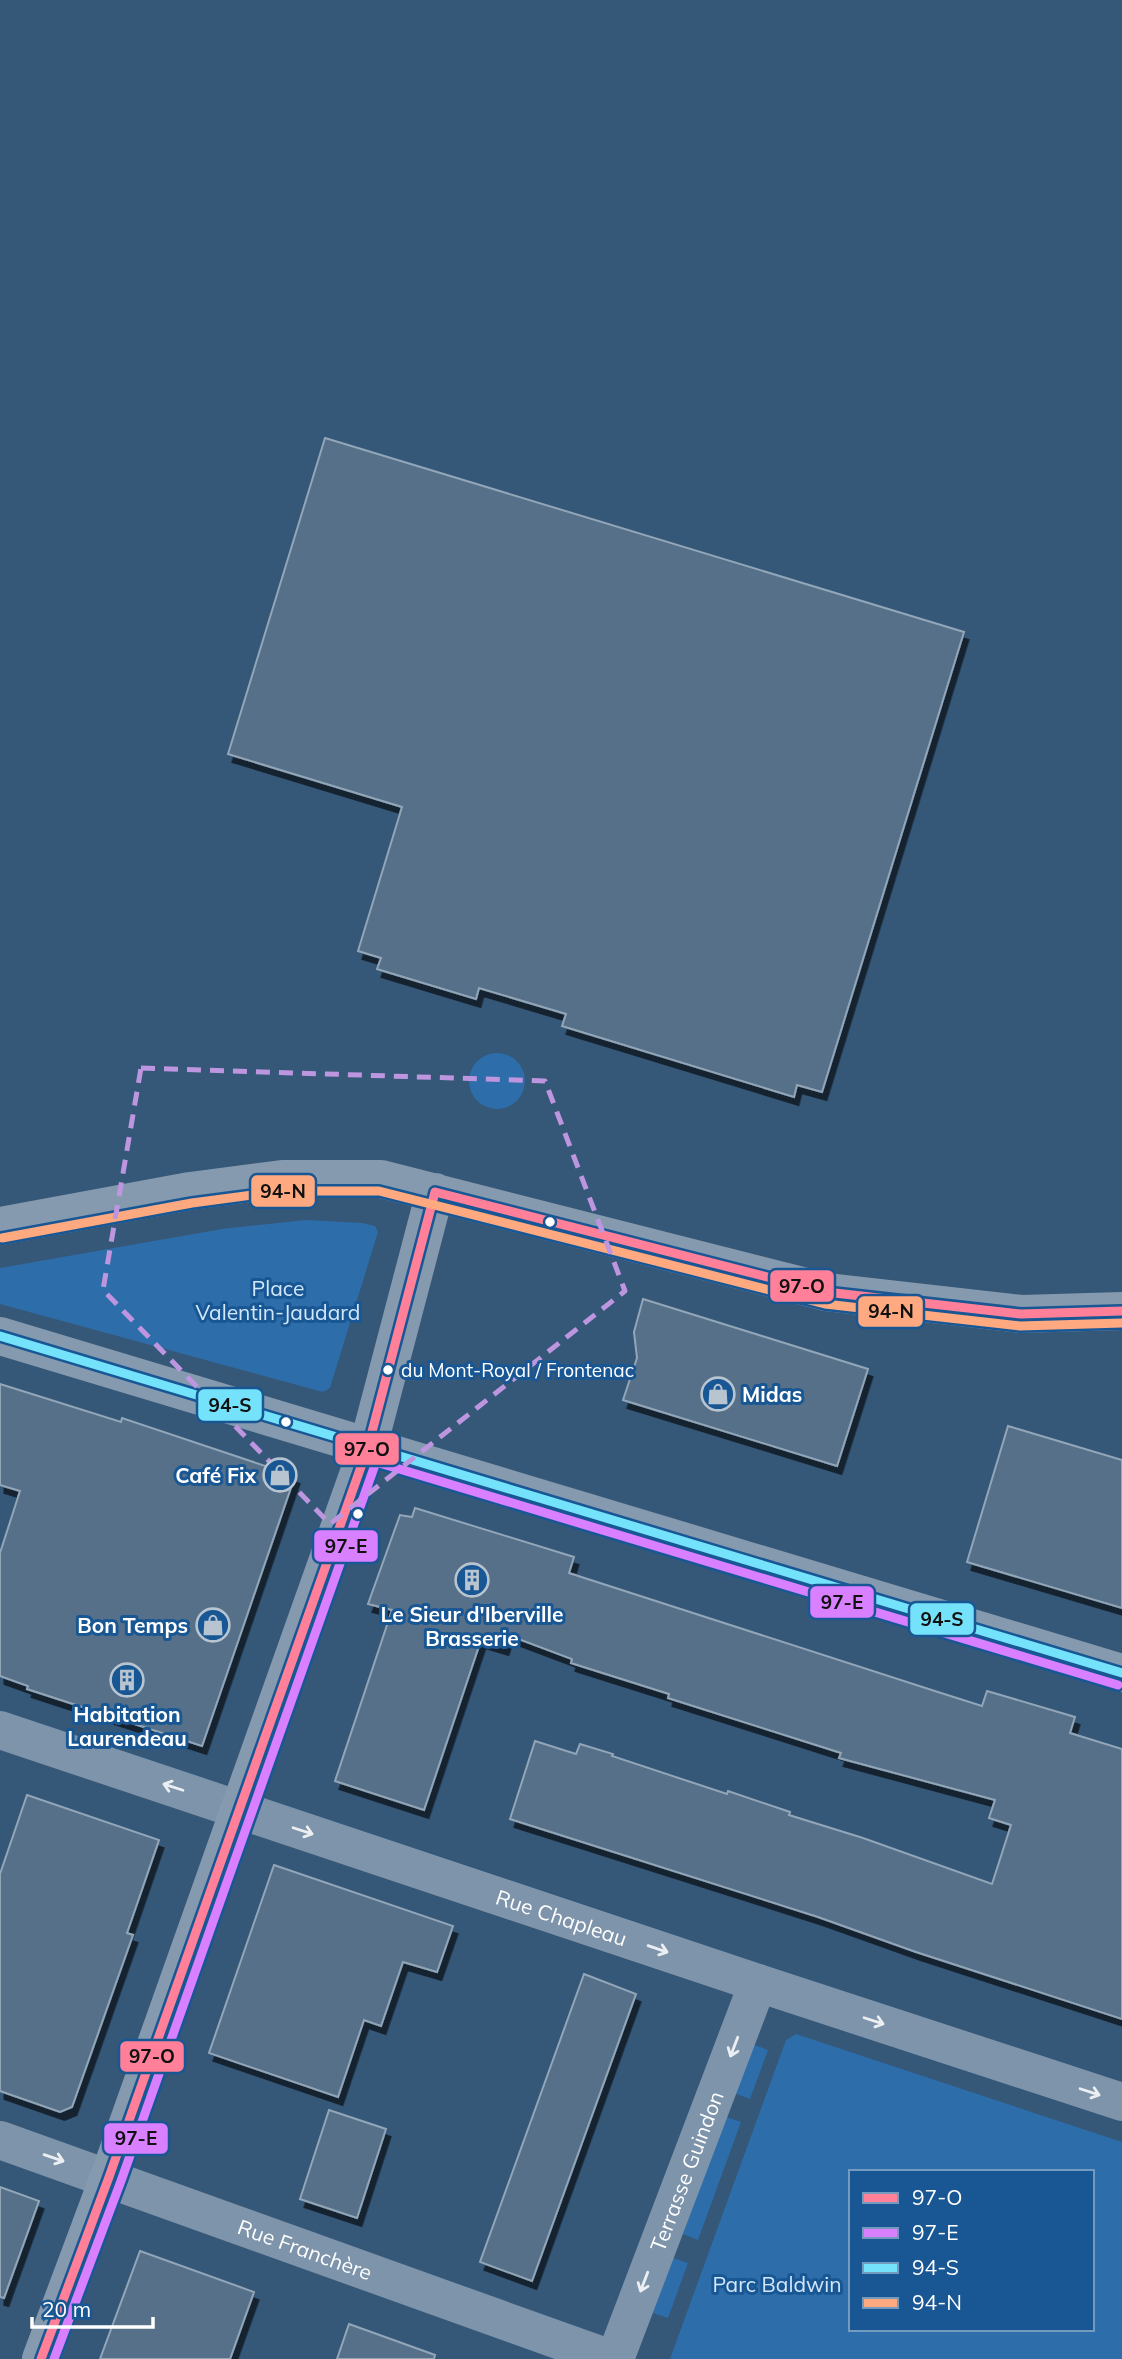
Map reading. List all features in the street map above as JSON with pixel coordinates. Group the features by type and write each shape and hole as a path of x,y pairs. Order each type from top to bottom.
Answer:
{"main road":[{"path":"0,1226 190,1191 282,1179 381,1179 826,1292 1021,1314 1122,1311"},
{"path":"41,2359 368,1447 435,1192"},
{"path":"0,1336 1122,1673"}],"street":[{"name":"Rue Chapleau","path":"0,1730 1122,2102"},
{"name":"Terrasse Guindon","path":"613,2359 758,1983"},
{"name":"Rue Franchère","path":"0,2140 613,2359"}],"highlighted area":[{"path":"141,1068 545,1081 625,1291 330,1524 103,1290"}],"green space":[{"path":"497,1053 508,1055 517,1061 523,1070 523,1092 517,1101 508,1107 497,1109 486,1107 477,1101 471,1092 469,1081 471,1070 477,1061 486,1055"},
{"name":"Place Valentin-Jaudard","path":"306,1220 362,1223 375,1226 378,1232 330,1388 323,1392 0,1304 0,1268 222,1229"},
{"name":"Parc Baldwin","path":"796,2034 1122,2142 1122,2359 670,2359 786,2040"},
{"path":"752,2044 768,2050 750,2099 734,2093"},
{"path":"726,2117 741,2122 698,2240 683,2234"},
{"path":"673,2258 688,2263 668,2318 653,2313"}],"building":[{"path":"325,438 964,632 822,1092 797,1085 794,1097 562,1026 566,1014 479,988 476,999 377,969 381,958 358,951 402,807 228,754"},
{"path":"643,1299 868,1369 837,1466 623,1400 637,1358 634,1332"},
{"path":"0,1384 121,1422 122,1418 295,1476 202,1746 27,1689 28,1686 0,1676 0,1553 20,1491 0,1485"},
{"path":"1008,1426 1122,1460 1122,1608 967,1562"},
{"path":"415,1508 574,1557 569,1573 982,1706 987,1691 1075,1717 1070,1733 1122,1749 1122,2019 818,1917 510,1819 535,1741 576,1754 580,1744 613,1754 612,1756 727,1794 728,1791 790,1812 789,1815 992,1884 1011,1825 989,1818 995,1800 839,1758 841,1753 668,1698 669,1694 571,1663 572,1659 508,1635 504,1647 481,1640 424,1810 335,1781 392,1610 368,1604 400,1515 412,1517"},
{"path":"27,1795 159,1840 127,1933 133,1935 72,2107 60,2112 0,2091 0,1874"},
{"path":"274,1865 453,1926 437,1972 403,1962 381,2026 364,2020 338,2097 209,2053"},
{"path":"584,1974 636,1994 532,2281 480,2262"},
{"path":"329,2110 386,2129 357,2218 300,2199"},
{"path":"0,2187 39,2201 4,2298 0,2297"},
{"path":"140,2251 254,2292 230,2359 100,2359"},
{"path":"349,2324 435,2355 434,2359 337,2359"}],"transit line":[{"name":"94-N","path":"2,1238 192,1203 283,1191 379,1191 825,1304 1020,1326 1122,1323"},
{"name":"97-O","path":"41,2359 109,2177 368,1447 435,1192 826,1292 1021,1314 1122,1311"},
{"name":"94-S","path":"0,1336 1122,1673"},
{"name":"97-E","path":"54,2359 121,2181 376,1462 1118,1685"}],"place":[{"name":"du Mont-Royal / Frontenac","path":"388,1370"},
{"name":"Midas","path":"718,1394"},
{"name":"Café Fix","path":"280,1475"},
{"name":"Le Sieur d'Iberville Brasserie","path":"472,1580"},
{"name":"Bon Temps","path":"213,1625"},
{"name":"Habitation Laurendeau","path":"127,1680"}]}
